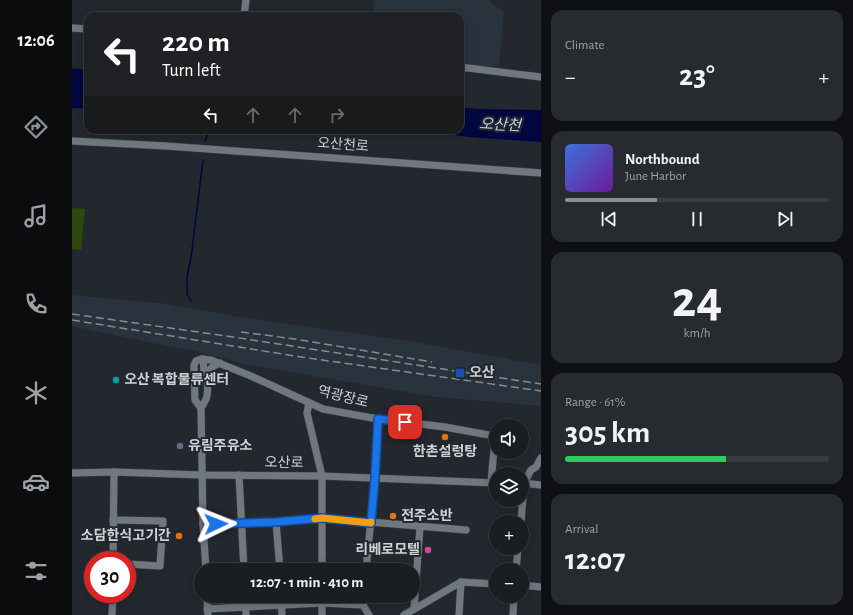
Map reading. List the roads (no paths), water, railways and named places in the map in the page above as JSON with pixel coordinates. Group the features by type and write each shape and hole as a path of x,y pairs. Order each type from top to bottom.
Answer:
{"street":[{"path":"244,12 246,0"},
{"path":"72,28 84,30"},
{"path":"464,67 541,77"},
{"name":"오산천로","path":"72,141 166,146 541,173"},
{"path":"201,408 196,400 194,364 196,361 203,359 204,372 207,379"},
{"name":"역광장로","path":"203,359 220,363 257,378 323,409 378,419 444,427 489,435 494,439 494,467"},
{"path":"206,563 203,524 201,408 207,396 207,379 209,370 213,366 220,363"},
{"path":"309,403 307,414 322,476 322,563"},
{"path":"367,563 375,478 378,419"},
{"path":"529,473 536,467 541,458"},
{"path":"113,551 114,472"},
{"name":"오산로","path":"72,473 114,472 202,475 322,476 489,482"},
{"path":"239,475 244,563"},
{"path":"529,484 541,485"},
{"path":"203,524 276,522 322,518 466,530"},
{"path":"113,520 163,521 160,566 136,565"},
{"path":"276,522 279,563"},
{"path":"414,609 420,526"},
{"path":"458,615 461,582"},
{"path":"404,615 461,582 489,584"},
{"path":"529,586 541,587"},
{"path":"112,615 113,603"},
{"path":"246,603 246,615"},
{"path":"208,612 295,603"},
{"path":"322,603 322,615"},
{"path":"349,603 363,605 369,615"},
{"path":"513,615 514,603"},
{"path":"282,605 282,615"}],"water":[{"path":"72,68 84,70 84,109 72,108"},
{"name":"오산천","path":"464,107 541,110 541,142 468,137 448,134 464,134"}],"waterway":[{"path":"205,141 208,134"},
{"path":"191,301 187,294 187,276 191,258 203,160"}],"railway":[{"path":"72,314 541,384"},
{"path":"72,320 301,357 541,391"},
{"path":"241,332 295,339 432,362"}],"place":[{"name":"오산","path":"460,373"},
{"name":"오산 복합물류센터","path":"116,380"},
{"name":"한촌설렁탕","path":"445,437"},
{"name":"유림주유소","path":"180,446"},
{"name":"전주소반","path":"393,516"},
{"name":"소담한식고기간","path":"179,536"},
{"name":"리베로모텔","path":"428,550"}]}
